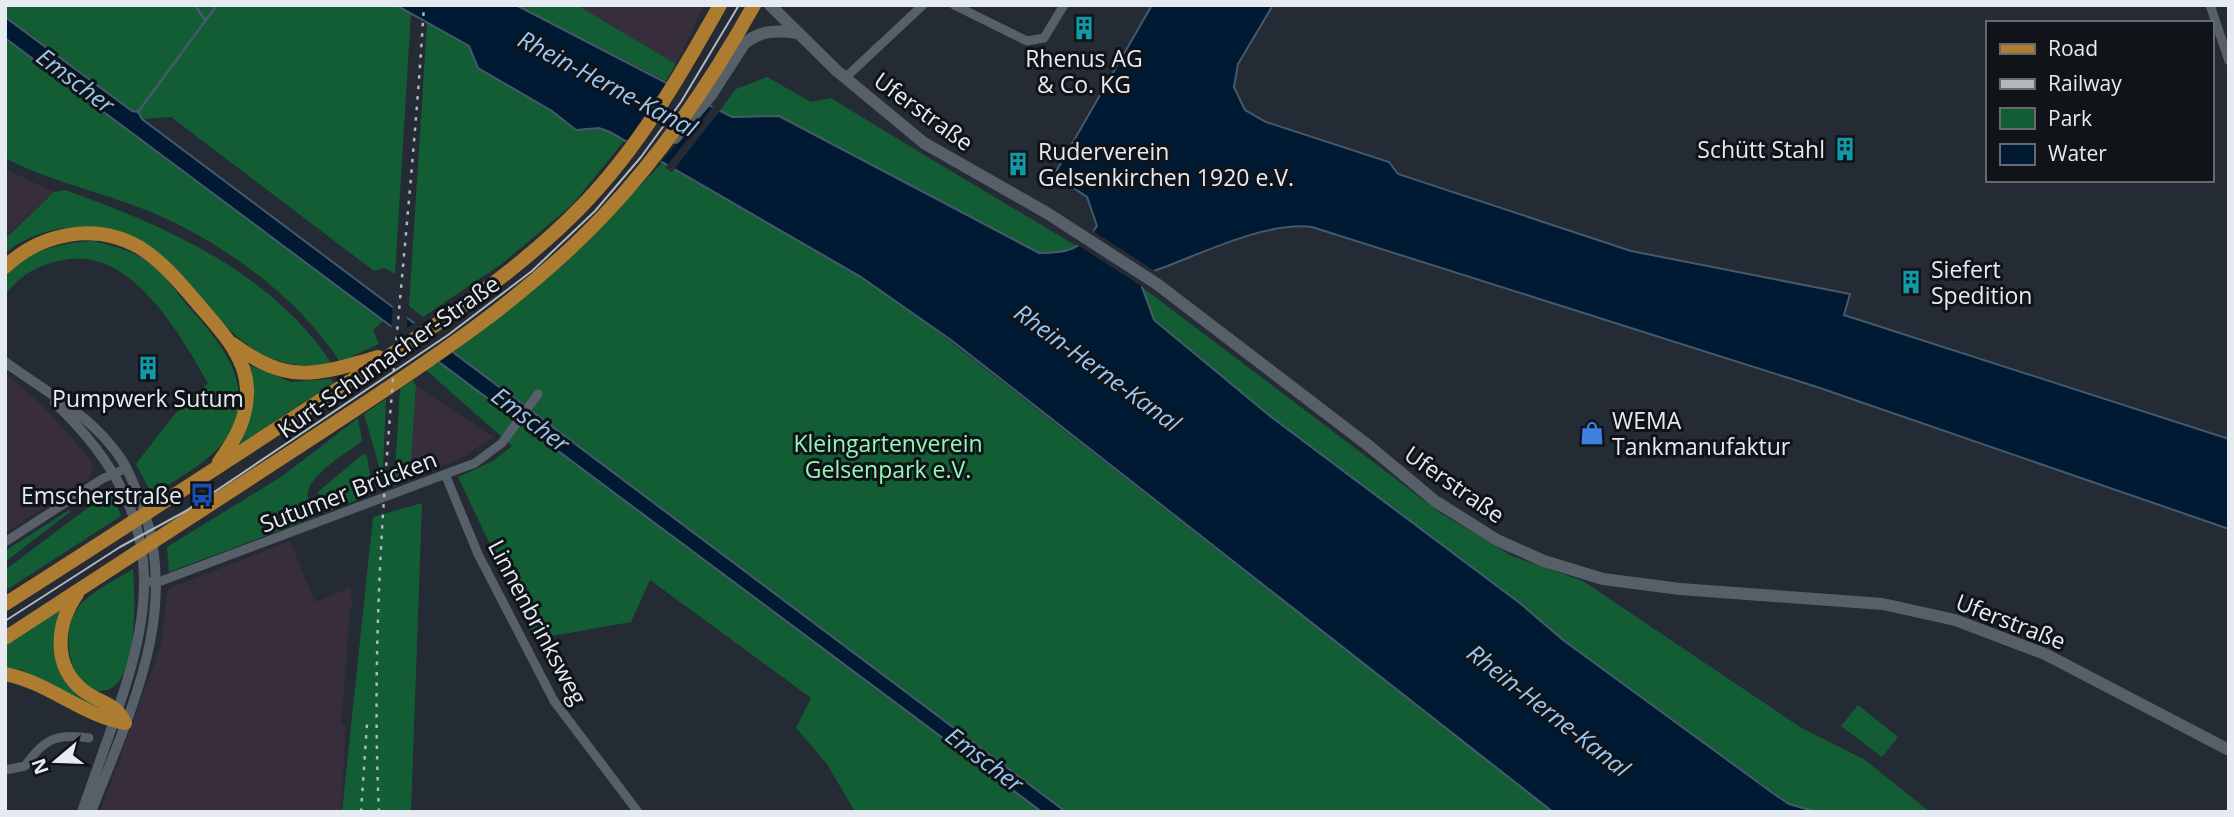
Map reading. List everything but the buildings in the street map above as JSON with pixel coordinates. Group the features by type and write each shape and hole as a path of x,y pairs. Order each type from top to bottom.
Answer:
{"main road":[{"name":"Kurt-Schumacher-Straße","path":"5,604 394,352 466,303 554,232 580,208 629,150 679,78 720,5"},
{"name":"Kurt-Schumacher-Straße","path":"5,638 352,413 487,319 578,241 651,163 707,92 754,5"},
{"name":"Uferstraße","path":"770,5 845,78 924,143 1080,234 1157,284 1369,446 1435,501 1479,530 1529,555 1580,573 1646,586 1848,600 1913,608 1955,620 2045,654 2229,750"},
{"path":"707,92 744,44 754,36 780,31 798,33"},
{"path":"5,267 40,242 66,234 96,234 126,242 164,266 229,341 240,361 247,386 247,407 238,435 213,470"},
{"path":"229,341 277,370 309,375 332,372 394,352"},
{"path":"80,590 62,627 63,664 69,675 86,692 119,718"},
{"path":"5,674 27,679 119,718"}],"street":[{"path":"845,78 923,5"},
{"path":"954,5 1027,41 1044,38 1064,5"},
{"path":"2210,5 2229,61"},
{"path":"5,362 100,433 127,468 151,531 150,650 119,718 82,812"},
{"path":"33,382 93,442 116,474 140,539 151,582"},
{"name":"Sutumer Brücken","path":"151,582 483,459 509,433 538,394"},
{"path":"5,542 102,479 127,468"},
{"name":"Linnenbrinksweg","path":"445,474 478,554 554,701 638,812"},
{"path":"92,812 119,718"},
{"path":"5,770 25,766 40,744 52,739 64,736 89,738"}],"shaded area":[{"path":"577,5 704,5 676,64"},
{"path":"5,169 54,192 5,237"},
{"path":"5,373 41,404 92,461 93,466 90,478 5,533"},
{"path":"416,385 493,437 458,460 410,479"},
{"path":"290,541 315,602 351,587 352,607 341,725 346,727 341,812 100,812 161,645 168,589"}],"green space":[{"path":"5,5 396,5 411,13 395,274 384,268 374,271 171,117 141,119 138,112 132,111 5,17"},
{"path":"516,5 577,5 676,64 666,81"},
{"path":"427,23 469,46 576,130 605,129 624,141 572,205 503,263 423,317 409,306"},
{"path":"5,38 383,321 373,330 379,344 340,362 304,317 283,296 211,243 186,228 141,208 43,175 5,158"},
{"path":"767,77 811,102 831,98 1078,247 1067,253 1039,253 779,116 732,117 720,110 736,89"},
{"name":"Kleingartenverein Gelsenpark e.V.","path":"662,163 861,277 907,308 1553,812 855,812 827,764 796,728 811,698 650,580 631,622 535,639 458,477 493,461 512,446 426,370 577,251"},
{"path":"65,190 177,236 247,278 279,303 307,332 332,364 289,363 255,350 228,328 181,274 154,250 121,233 79,227 59,229 31,237 5,253 5,239 54,192"},
{"path":"93,241 131,253 157,269 210,332 236,376 238,409 227,438 197,466 152,495 136,464 173,416 208,383 167,318 131,280 110,266 88,259 63,260 38,268 24,276 5,295 5,275 25,259 57,246"},
{"path":"1142,287 1442,514 1512,556 1583,581 1800,727 1865,760 1930,812 1817,812 1789,804 1563,640 1521,604 1270,416 1154,320"},
{"path":"247,364 291,382 331,379 333,383 240,444 252,413 254,397"},
{"path":"413,380 416,385 410,479 394,487 400,389"},
{"path":"386,399 382,492 379,466 364,414"},
{"path":"358,418 362,441 317,476 308,491 316,517 169,572 167,547 281,477"},
{"path":"363,454 367,456 373,493 325,513 322,511 318,492"},
{"path":"113,496 121,516 5,591 5,570 97,501"},
{"path":"422,503 411,812 342,812 373,517"},
{"path":"69,510 70,512 5,562 5,551"},
{"path":"133,569 133,632 127,665 113,687 100,691 89,689 80,680 70,654 71,622 77,609 88,597"},
{"path":"61,608 55,639 58,666 71,688 98,705 97,708 22,670 5,667 5,645"},
{"path":"1858,705 1898,737 1882,757 1841,726"}],"water":[{"name":"Rhein-Herne-Kanal","path":"396,5 516,5 732,117 779,116 1039,253 1065,251 1079,245 1097,226 1087,197 1054,175 1152,5 1273,5 1238,64 1234,87 1245,110 1266,122 1389,162 1398,174 1631,251 1850,294 1844,315 2229,439 2229,529 1817,387 1312,227 1274,229 1253,234 1154,271 1142,287 1154,320 1270,416 1521,604 1563,640 1774,794 1789,804 1817,812 1553,812 951,340 861,277 610,132 599,128 576,130 552,111 478,68 469,46"},
{"name":"Emscher","path":"5,17 132,111 138,112 142,119 1066,812 1042,812 85,98 5,38"}],"pier":[{"path":"669,79 712,102 658,165 624,145"},
{"path":"715,104 722,108 672,172 665,168"},
{"path":"1090,229 1158,273 1146,289 1076,244"},
{"path":"393,301 407,312 407,328 419,320 457,349 436,364 391,332"}],"waterway":[{"path":"195,5 205,20"},
{"path":"138,112 217,5"}],"tram line":[{"path":"5,621 120,547 186,511 448,335 532,271 595,211 641,157 681,102 739,5"}],"railway":[{"path":"379,812 378,610 383,509 424,5"},
{"path":"361,812 367,724"}],"place":[{"name":"Rhenus AG & Co. KG","path":"1084,28"},
{"name":"Schütt Stahl","path":"1845,149"},
{"name":"Ruderverein Gelsenkirchen 1920 e.V.","path":"1018,164"},
{"name":"Siefert Spedition","path":"1911,282"},
{"name":"Pumpwerk Sutum","path":"148,368"},
{"name":"WEMA Tankmanufaktur","path":"1592,433"},
{"name":"Emscherstraße","path":"202,495"}]}
